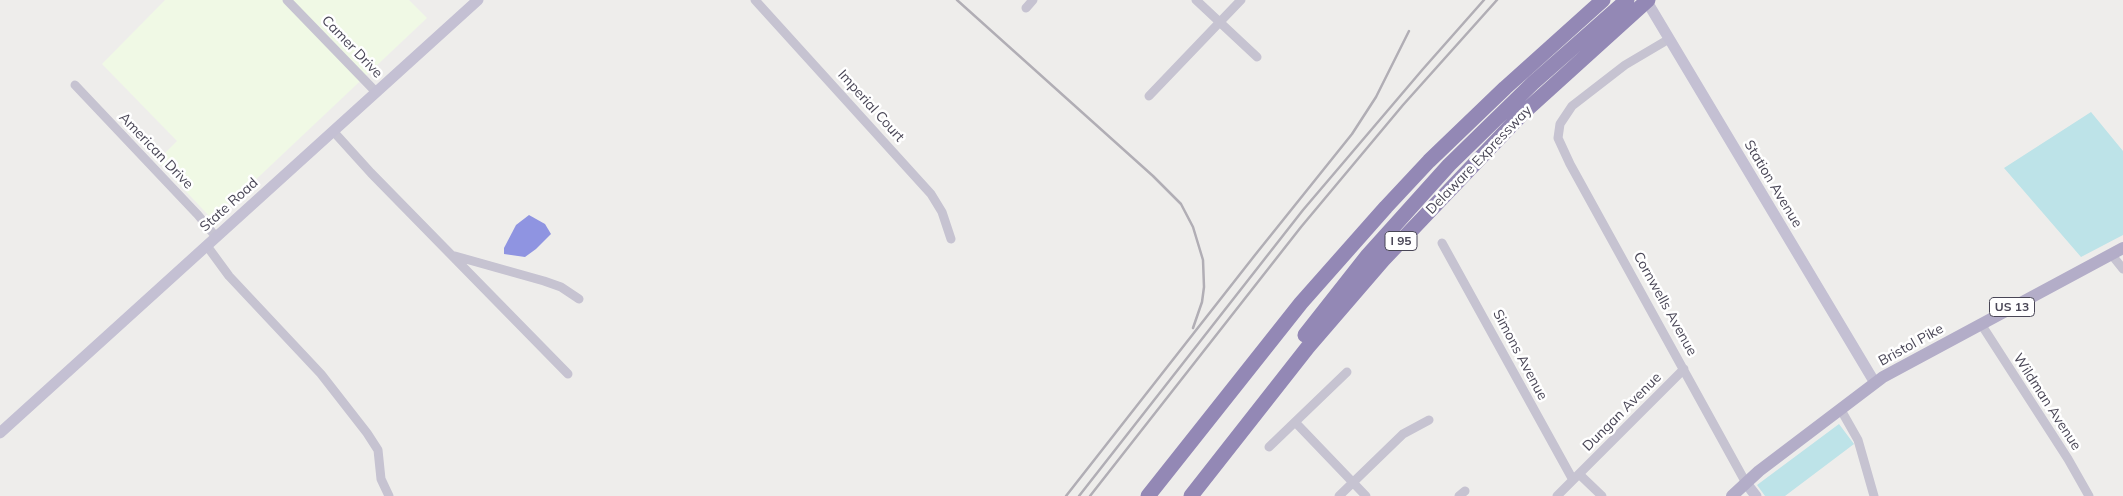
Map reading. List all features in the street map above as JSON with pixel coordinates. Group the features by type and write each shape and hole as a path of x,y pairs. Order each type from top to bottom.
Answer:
{"highway":[{"name":"I 95","path":"1148,496 1301,303 1386,207 1429,161 1505,88 1603,0"},
{"path":"1186,496 1198,474 1314,323 1368,255 1409,208 1504,110 1636,2"},
{"name":"Delaware Expressway","path":"1191,496 1302,354 1383,260 1522,114 1636,2"}],"main road":[{"name":"State Road","path":"0,433 478,0"},
{"name":"Station Avenue","path":"1636,2 1669,39 1875,383"},
{"name":"Bristol Pike","path":"1732,496 1746,483 1875,383 1901,367 2123,248"},
{"name":"Cornwells Avenue","path":"1746,483 1756,496"}],"street":[{"name":"Camer Drive","path":"287,0 376,92"},
{"name":"Imperial Court","path":"756,0 931,194 942,212 951,239"},
{"path":"1026,8 1033,0"},
{"path":"1196,0 1258,57"},
{"path":"1149,96 1222,23 1242,0"},
{"name":"Cornwells Avenue","path":"1669,39 1648,50 1599,84 1567,111 1558,132 1560,145 1746,483"},
{"name":"American Drive","path":"75,85 198,215 216,237"},
{"path":"333,131 371,173 568,374"},
{"name":"Simons Avenue","path":"1442,242 1576,477 1602,496"},
{"path":"207,246 229,276 320,374 367,433 378,450 381,480 389,496"},
{"path":"2111,254 2123,269"},
{"path":"453,256 544,281 561,287 579,299"},
{"name":"Wildman Avenue","path":"1981,324 2068,459 2089,496"},
{"name":"Dungan Avenue","path":"1557,496 1684,369"},
{"path":"1269,447 1348,372"},
{"path":"1841,410 1858,440 1874,496"},
{"path":"1338,496 1403,434 1429,420"},
{"path":"1295,422 1366,496"}],"shaded area":[{"path":"165,0 409,0 427,18 213,220 157,161 177,141 102,64"},
{"path":"2091,112 2123,151 2123,235 2081,257 2004,168"},
{"path":"1839,424 1854,444 1785,496 1765,496 1757,485"}],"water":[{"path":"529,215 545,224 551,234 525,257 504,254 504,248 516,225"}],"railway":[{"path":"957,0 1153,176 1181,204 1193,227 1203,260 1204,287 1202,302 1193,328"},
{"path":"1079,496 1303,210 1484,0"},
{"path":"1090,496 1301,227 1403,105 1497,0"},
{"path":"1066,496 1352,134 1376,97 1409,31"}]}
